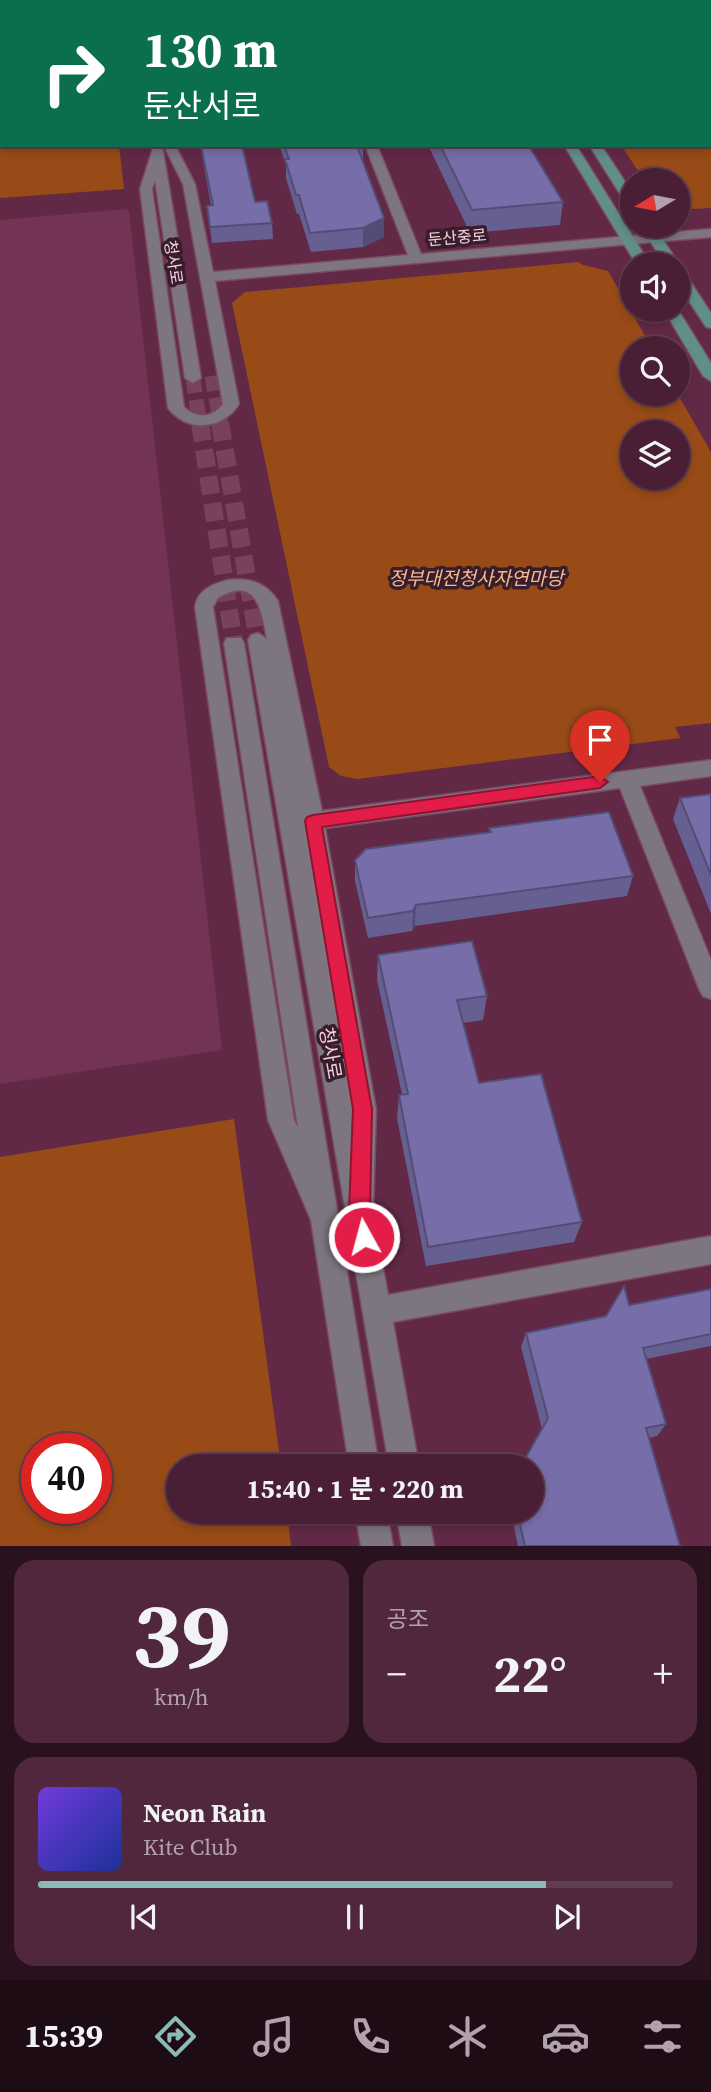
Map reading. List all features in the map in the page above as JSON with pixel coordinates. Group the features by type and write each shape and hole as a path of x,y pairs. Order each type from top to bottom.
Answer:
{"main road":[{"path":"571,147 636,252"},
{"path":"596,147 620,184"},
{"path":"690,292 711,324"},
{"path":"678,322 711,376"}],"street":[{"path":"371,147 416,258"},
{"path":"164,148 189,184 231,404 225,414 201,421 185,417 176,408 146,189 164,148"},
{"name":"청사로","path":"164,148 212,376"},
{"name":"청사로","path":"164,148 193,378"},
{"name":"둔산중로","path":"690,233 711,233"},
{"name":"둔산중로","path":"207,277 634,238"},
{"path":"325,1219 281,1120 204,607 205,600 218,588 248,585 265,594 269,601 313,821 363,1109 359,1212"},
{"name":"청사로","path":"258,640 402,1454"},
{"name":"청사로","path":"234,643 362,1454"},
{"path":"313,821 711,768"},
{"path":"626,779 711,989"},
{"path":"377,1311 711,1250"},
{"path":"374,1524 377,1546"},
{"path":"414,1524 418,1546"}],"shaded area":[{"path":"127,209 222,1050 0,1084 0,220"}],"green space":[{"path":"0,147 119,147 124,189 0,198"},
{"path":"622,147 711,147 711,208 690,209 690,168 636,168"},
{"name":"정부대전청사자연마당","path":"579,262 608,271 620,292 620,322 637,322 645,336 620,336 620,406 684,406 711,452 711,723 675,727 680,738 357,779 341,776 329,767 232,303 245,292"},
{"path":"234,1119 279,1454 166,1454 166,1524 288,1524 291,1546 0,1546 0,1157"}],"building":[{"path":"201,147 242,147 255,202 267,201 272,223 210,227 207,206 213,205"},
{"path":"285,147 357,147 384,218 363,228 310,233 285,159 289,159"},
{"path":"441,147 530,147 563,202 472,210"},
{"path":"711,794 711,875 680,798"},
{"path":"609,812 633,876 416,905 413,911 368,918 355,860 366,849 491,832 489,828"},
{"path":"472,941 487,996 457,1000 479,1083 541,1074 582,1222 428,1247 399,1095 408,1094 378,955"},
{"path":"624,1286 629,1305 711,1289 711,1334 643,1348 666,1424 646,1428 680,1546 525,1546 520,1524 544,1524 544,1454 528,1454 548,1418 526,1333 606,1316"}],"tunnel":[{"path":"212,376 221,425"},
{"path":"193,378 200,425"},
{"path":"200,423 234,643"},
{"path":"220,423 258,640"}],"route":[{"path":"364,1237 359,1212 363,1109 313,821 600,782"}]}
